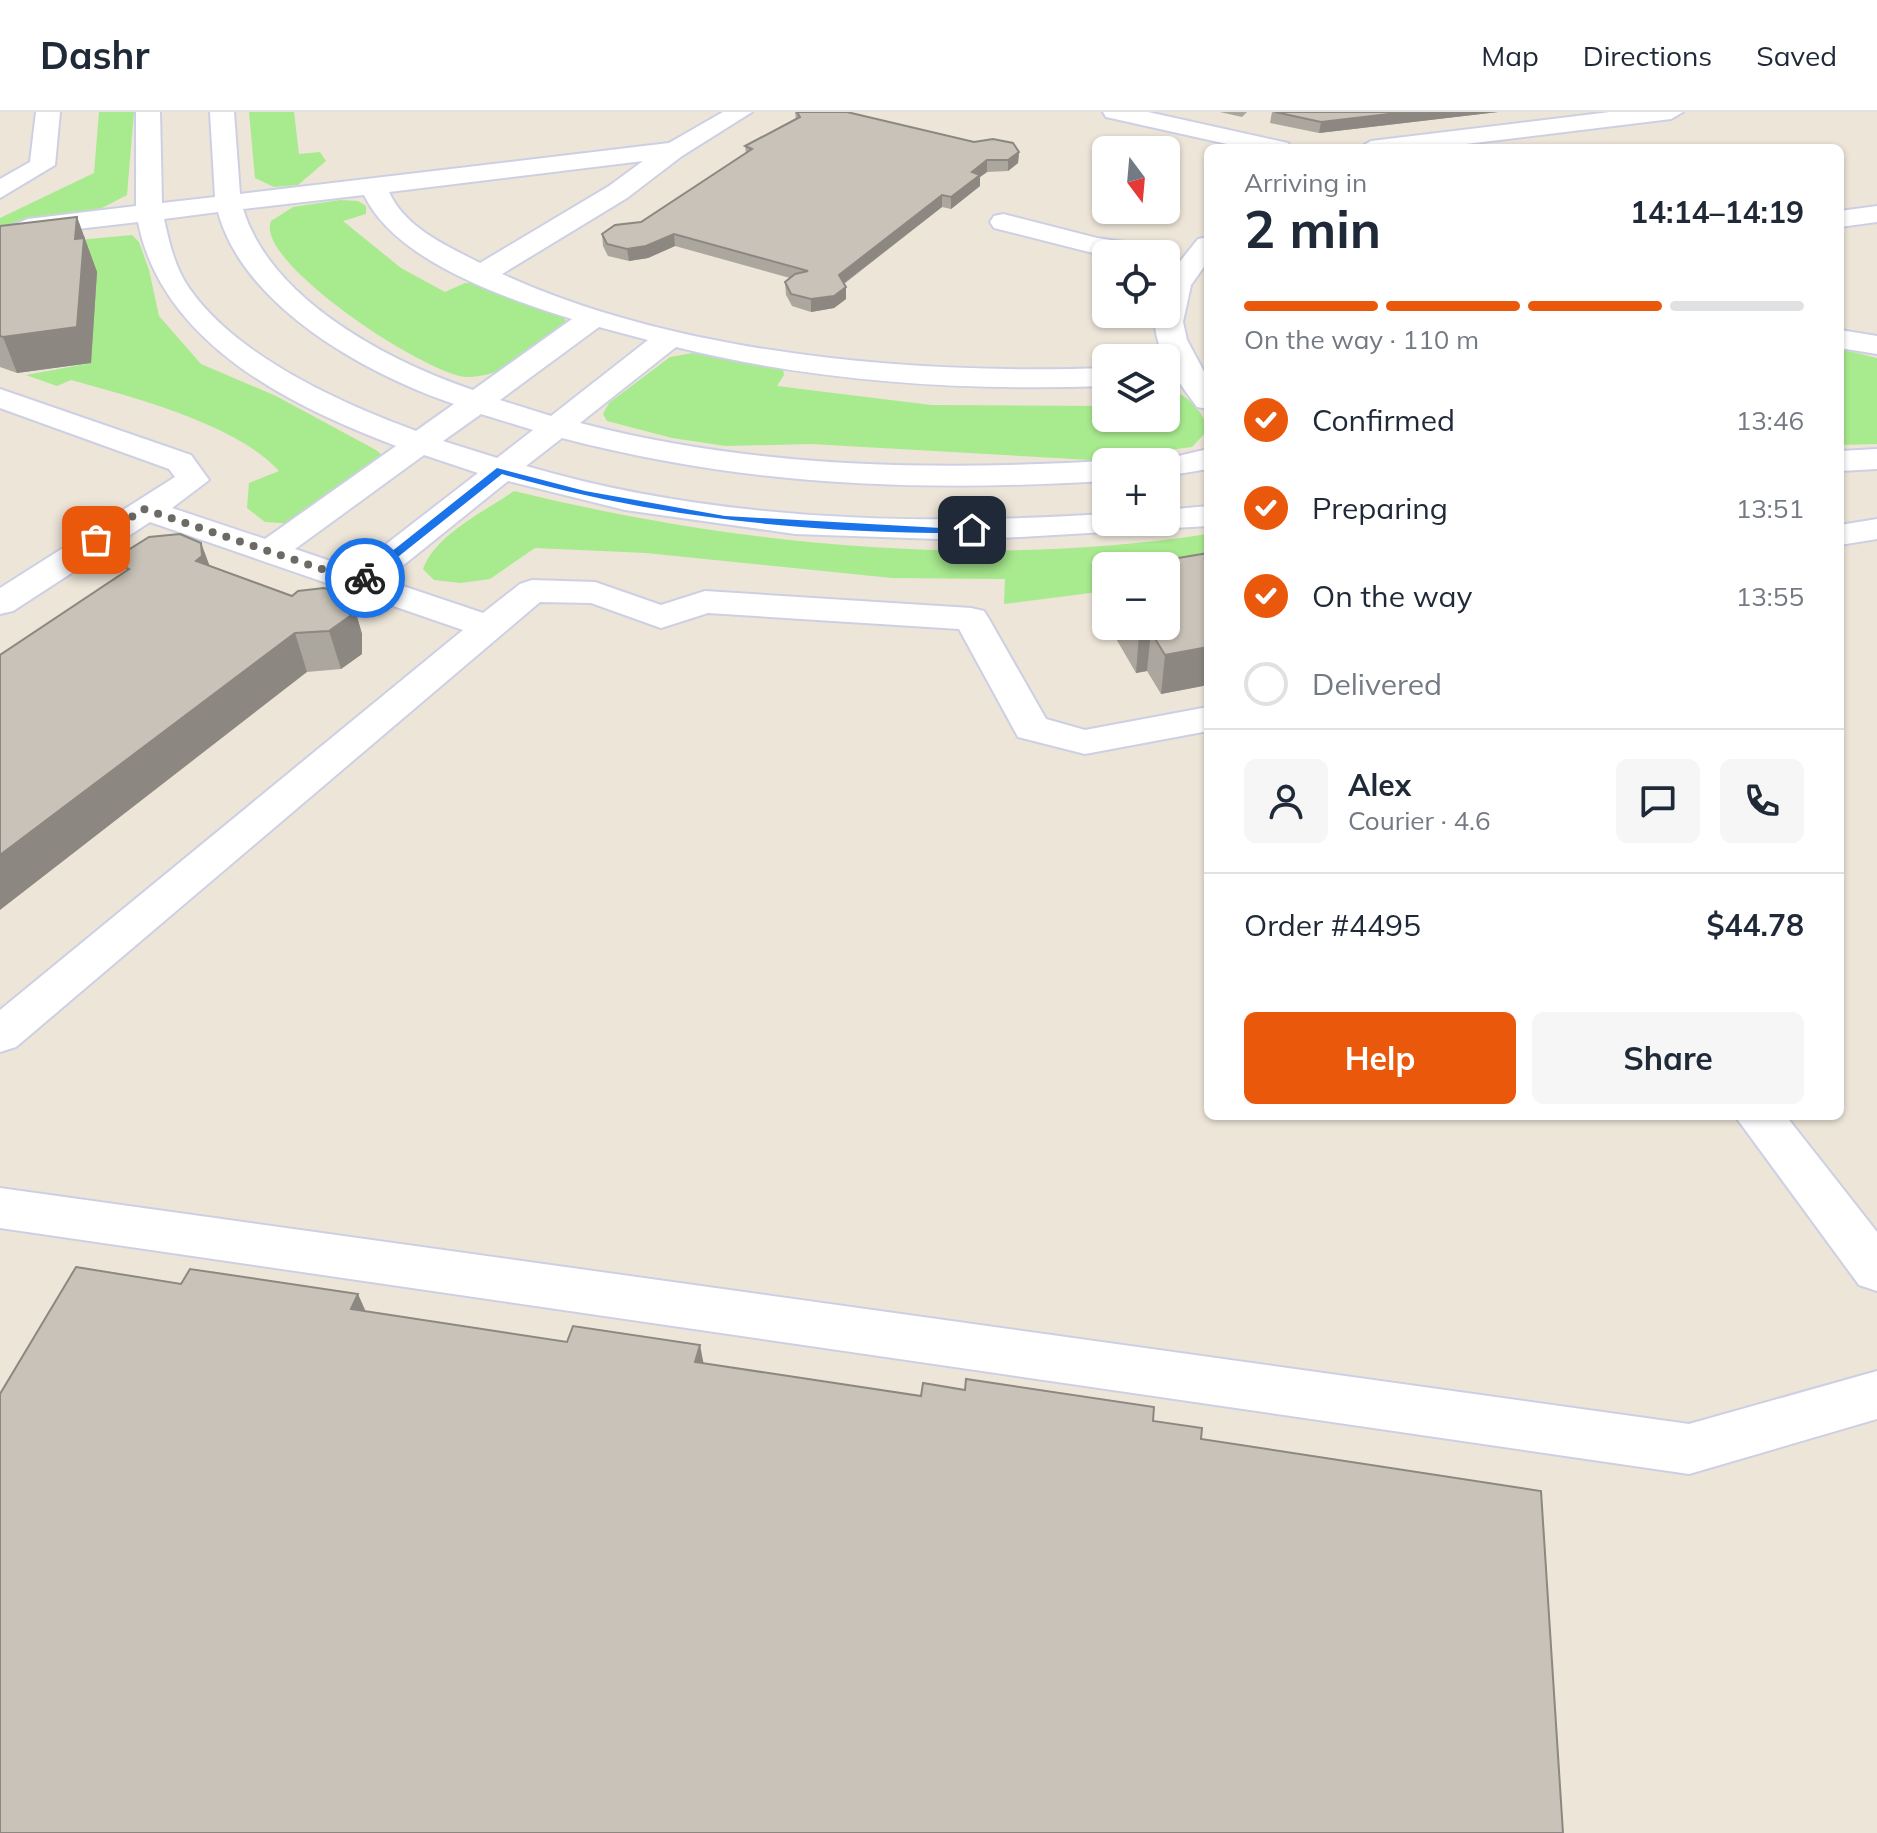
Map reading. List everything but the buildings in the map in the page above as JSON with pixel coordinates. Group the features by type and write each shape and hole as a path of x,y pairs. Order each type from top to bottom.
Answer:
{"street":[{"path":"0,190 42,165 48,112"},
{"path":"148,112 148,212 157,252 174,287 219,336 279,379 346,416 417,443 584,494 725,519 882,531 1033,530 1092,526"},
{"path":"222,112 226,203 240,238 260,270 301,311 359,350 412,378 556,426 633,446 749,465 875,476 1022,476 1092,472"},
{"path":"480,275 618,192 675,150 740,112"},
{"path":"1115,112 1261,144"},
{"path":"1433,144 1671,112"},
{"path":"0,240 28,227 675,150"},
{"path":"373,185 379,205 391,220 480,275 594,317 670,337 870,371 997,380 1092,377"},
{"path":"1844,218 1877,214"},
{"path":"1003,222 1092,245"},
{"path":"1170,344 1168,315 1174,287 1194,255"},
{"path":"271,551 594,317"},
{"path":"360,582 670,337"},
{"path":"1844,340 1877,345"},
{"path":"1180,377 1204,397"},
{"path":"0,398 180,462 193,480 0,603"},
{"path":"1844,461 1877,459"},
{"path":"1180,464 1204,460"},
{"path":"144,509 489,627"},
{"path":"1180,519 1204,516"},
{"path":"1844,534 1877,529"},
{"path":"0,1035 532,591 595,593 661,617 705,602 971,619 1032,728 1085,742 1204,720"},
{"path":"1762,1120 1877,1270"},
{"path":"0,1208 1689,1449 1877,1395"}],"green space":[{"path":"99,112 134,112 127,195 102,208 0,229 0,218 94,173"},
{"path":"249,112 294,112 299,154 320,152 326,161 298,185 274,187 255,178"},
{"path":"340,200 358,201 366,206 366,214 343,221 401,268 445,292 465,283 477,283 562,316 566,321 564,327 519,360 482,376 468,377 448,372 419,359 349,315 316,289 289,263 273,240 271,221 293,207"},
{"path":"132,235 139,242 149,270 159,316 201,364 276,396 376,450 391,463 296,524 265,522 247,508 249,483 279,471 261,454 237,439 182,414 123,395 71,380 57,386 26,375 91,363 36,244"},
{"path":"1844,350 1877,358 1877,444 1844,445"},
{"path":"693,353 783,370 784,375 777,386 931,405 1092,406 1092,432 1180,432 1180,394 1199,411 1204,420 1204,434 1192,447 1180,449 1092,448 1091,460 811,444 726,446 672,438 607,421 603,414 609,403 670,357"},
{"path":"514,491 685,526 859,546 1033,550 1204,534 1204,576 1180,570 1180,552 1092,552 1092,593 1004,604 1005,579 892,578 646,553 535,548 490,579 460,583 434,580 423,569 438,545"}],"way so far":[{"path":"96,540 144,509 360,582 365,578"}],"route":[{"path":"365,578 500,470 584,494 725,519 882,531 972,530"}]}
